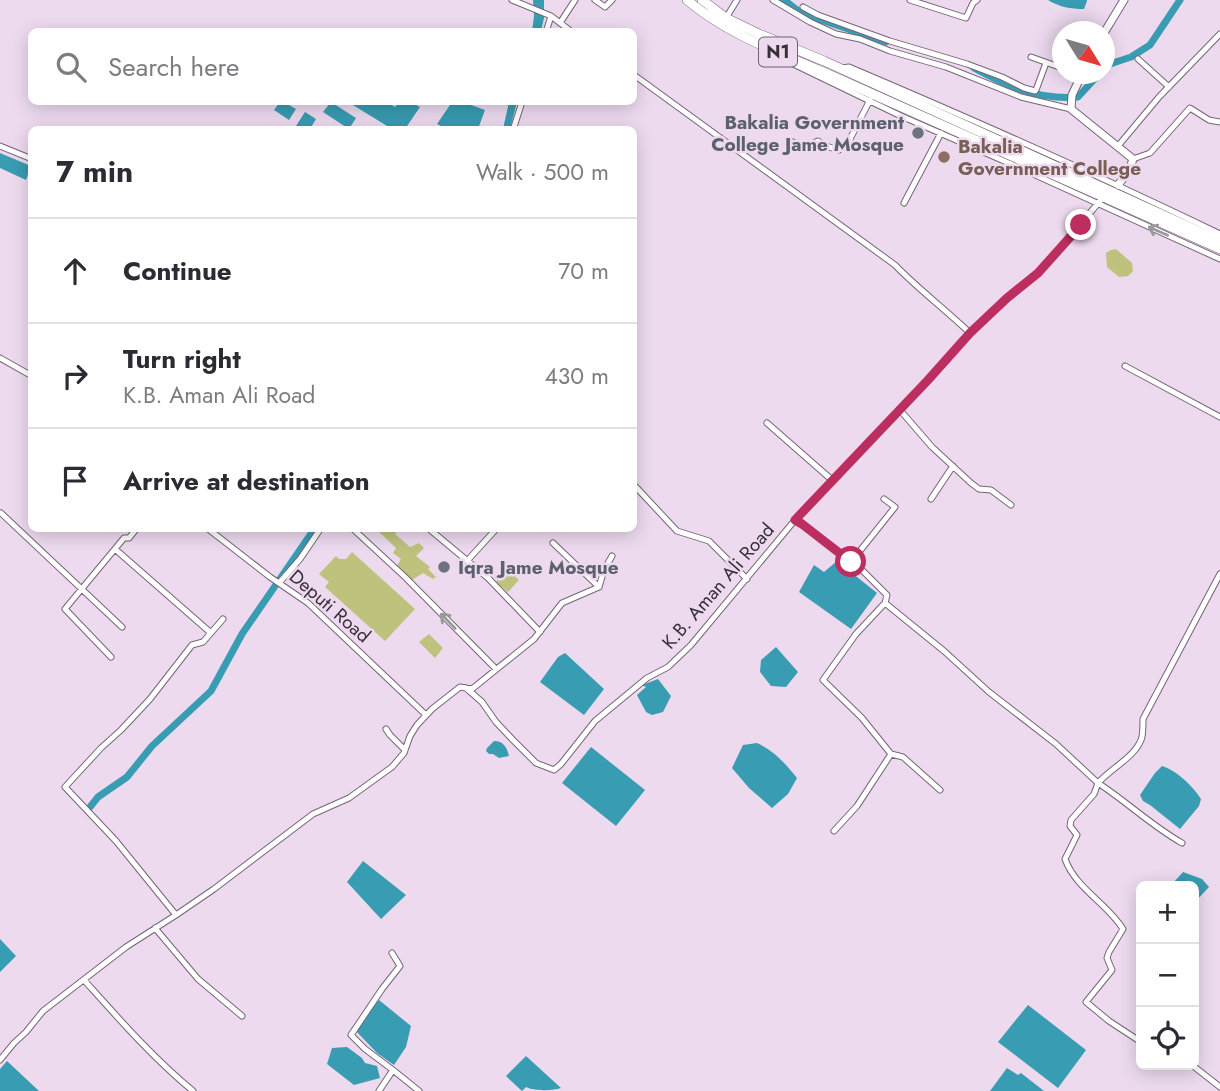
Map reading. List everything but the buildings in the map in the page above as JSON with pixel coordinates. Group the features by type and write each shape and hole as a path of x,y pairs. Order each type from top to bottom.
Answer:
{"highway":[{"name":"N1","path":"687,0 722,25 756,43 839,68 1220,241"},
{"name":"N1","path":"702,0 726,18 777,48 1220,249"}],"street":[{"path":"512,0 548,15 567,28"},
{"path":"560,23 575,0"},
{"path":"595,0 605,7 612,0"},
{"path":"726,18 737,0"},
{"path":"773,0 836,34 860,39 890,51 946,67 1021,97 1071,102 1133,159"},
{"path":"910,0 966,18 977,0"},
{"path":"1110,21 1120,1"},
{"path":"803,7 890,41 967,64 1002,77 1024,89 1036,90 1046,63"},
{"path":"546,28 548,15"},
{"path":"1118,146 1220,34"},
{"path":"777,48 783,59 1220,259"},
{"path":"1031,57 1052,65"},
{"path":"1138,59 1169,87"},
{"path":"839,68 849,67 1220,234"},
{"path":"637,77 895,265 970,333"},
{"path":"1071,102 1077,84"},
{"path":"793,142 808,147 818,141 839,150 850,139 870,100"},
{"path":"514,126 521,105"},
{"path":"1133,159 1150,153 1190,108 1209,120 1220,122"},
{"path":"904,203 941,133"},
{"path":"0,146 28,157"},
{"path":"1115,187 1129,171 1133,159"},
{"name":"K.B. Aman Ali Road","path":"466,688 482,702 496,722 536,763 554,770 595,721 647,678 668,667 691,645 795,520 970,333 1038,273 1099,202"},
{"path":"0,358 28,374"},
{"path":"1125,366 1220,416"},
{"path":"900,410 926,440 979,489 991,491 1011,505"},
{"path":"767,423 832,480"},
{"path":"932,499 953,466"},
{"path":"637,488 677,531 709,541 747,579"},
{"path":"851,562 895,508 884,499"},
{"path":"1,513 122,626"},
{"path":"795,520 851,562 887,595 885,603 856,634 823,680 862,718 891,754 903,757 940,790"},
{"path":"111,657 66,612 66,606 124,538 129,538 134,532"},
{"name":"Deputi Road","path":"212,532 307,603 426,715"},
{"path":"279,583 318,532"},
{"path":"356,532 405,577 496,669"},
{"path":"433,532 488,578 540,632"},
{"path":"467,561 493,532"},
{"path":"553,543 599,587"},
{"path":"116,549 211,633"},
{"path":"599,587 612,556"},
{"path":"1136,1039 1086,1002 1112,970 1107,958 1123,929 1116,917 1069,871 1065,859 1077,835 1070,826 1071,820 1094,794 1098,783 1136,748 1142,737 1143,719 1218,584 1220,574"},
{"path":"0,1060 43,1011 127,947 214,889 313,814 340,803 392,767 426,715 451,692 460,687 472,689 540,632 562,603 599,587"},
{"path":"885,603 989,692 1056,744 1098,783 1116,794 1161,831 1182,843"},
{"path":"176,915 116,841 65,787 150,699 191,645 203,642 223,619"},
{"path":"386,729 405,750"},
{"path":"834,831 857,806 891,754"},
{"path":"155,928 198,979 242,1016"},
{"path":"392,953 400,966 351,1035 419,1091"},
{"path":"84,980 127,1029 194,1091"},
{"path":"379,1091 393,1070"},
{"path":"1198,1070 1220,1087"}],"green space":[{"path":"1116,249 1132,263 1133,271 1128,276 1119,277 1107,267 1106,253"},
{"path":"379,532 397,532 395,534 410,547 419,543 424,548 416,556 430,567 428,569 436,577 433,579 423,573 412,580 397,566 401,559 393,553 396,548"},
{"path":"352,552 415,609 385,641 325,587 329,582 319,574 336,556 346,559"},
{"path":"506,568 519,580 508,592 496,582"},
{"path":"429,634 443,648 435,658 419,642"}],"water":[{"path":"533,0 544,0 542,28 532,28"},
{"path":"1048,0 1087,1 1084,9 1079,9 1061,6"},
{"path":"278,105 289,105 296,109 289,120 274,110"},
{"path":"329,105 336,105 356,118 351,126 344,126 323,112"},
{"path":"353,105 420,107 407,126 387,126"},
{"path":"450,105 471,105 485,110 479,126 437,124"},
{"path":"508,105 516,105 511,126 504,126"},
{"path":"305,112 316,119 312,126 296,126"},
{"path":"0,153 28,165 28,174 26,180 0,168"},
{"path":"837,561 877,593 851,629 799,592 814,565 824,572"},
{"path":"776,647 798,672 786,687 771,686 760,672 761,660"},
{"path":"565,653 604,689 584,715 540,682 558,657"},
{"path":"658,679 671,696 663,712 652,715 646,712 637,695 646,687 642,685"},
{"path":"494,741 504,745 509,756 499,758 486,751"},
{"path":"757,743 779,758 797,778 788,794 772,808 749,788 732,768 743,745"},
{"path":"591,747 645,790 616,826 562,783"},
{"path":"1162,766 1184,779 1201,799 1199,806 1180,829 1143,801 1140,795"},
{"path":"363,861 406,895 381,919 347,882"},
{"path":"1183,872 1202,879 1209,887 1199,898 1199,881 1175,881"},
{"path":"0,939 16,956 0,972"},
{"path":"379,1000 411,1026 406,1047 394,1065 377,1053 357,1032 363,1019"},
{"path":"1028,1005 1086,1050 1058,1088 998,1042"},
{"path":"347,1047 365,1063 377,1066 380,1078 354,1085 327,1064 332,1048"},
{"path":"526,1056 561,1088 543,1090 526,1087 522,1091 506,1076"},
{"path":"7,1061 39,1091 0,1091 0,1069"},
{"path":"1007,1068 1018,1075 1021,1073 1044,1091 990,1091"}],"waterway":[{"path":"784,0 801,13 886,42"},
{"path":"1115,62 1131,57 1150,45 1180,0"},
{"path":"974,68 1024,91 1049,96 1078,97 1090,84"},
{"path":"90,807 98,797 127,777 152,746 211,691 242,634 312,532"}],"place":[{"name":"Bakalia Government College Jame Mosque","path":"918,133"},
{"name":"Bakalia Government College","path":"944,157"},
{"name":"Iqra Jame Mosque","path":"444,567"}],"route":[{"path":"851,562 795,520 970,333 1038,273 1081,225"}]}
